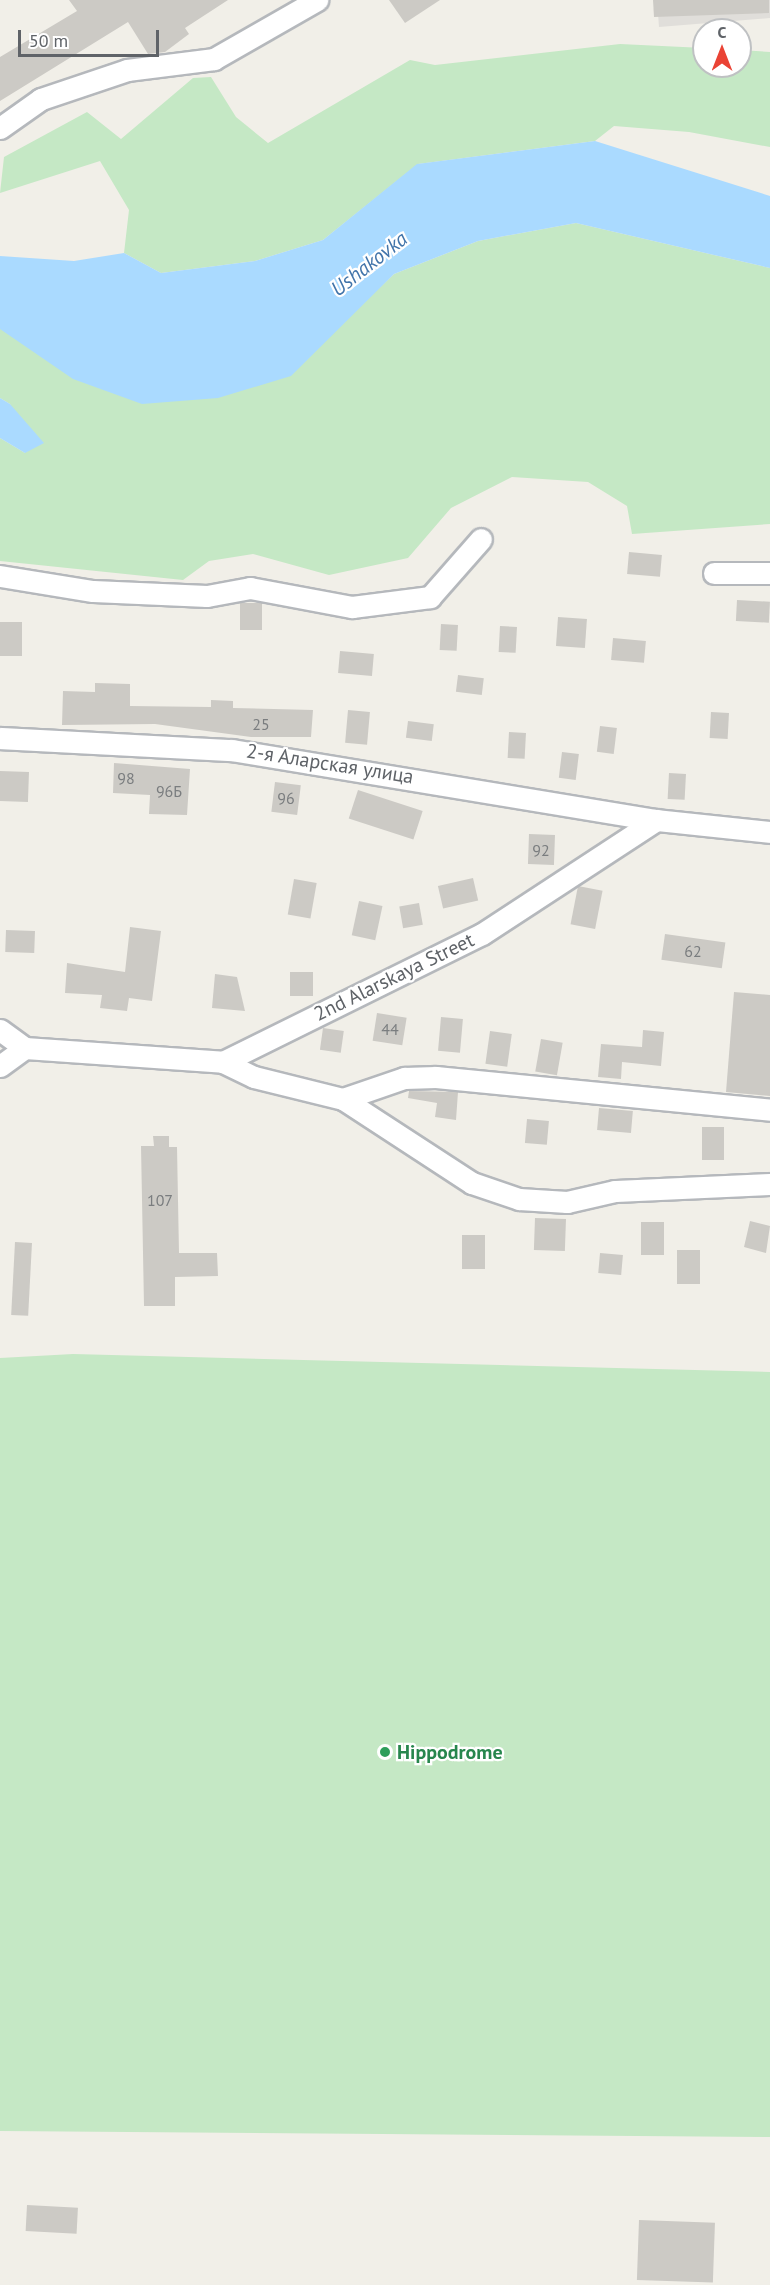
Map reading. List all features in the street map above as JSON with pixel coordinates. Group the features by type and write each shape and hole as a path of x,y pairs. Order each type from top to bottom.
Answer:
{"street":[{"path":"0,128 41,99 127,70 214,59 317,0"},
{"path":"0,576 104,591 207,596 250,588 352,607 430,597 481,539"},
{"path":"714,573 770,573"},
{"name":"2-я Аларская улица","path":"0,738 232,750 656,820"},
{"path":"656,820 770,832"},
{"name":"2nd Alarskaya Street","path":"223,1062 482,934 656,820"},
{"path":"0,1030 25,1048 223,1062 254,1077 343,1099 472,1183 519,1199 567,1202 615,1191 770,1184"},
{"path":"0,1066 25,1048"},
{"path":"343,1099 404,1078 436,1077 770,1110"}],"shaded area":[{"path":"657,0 770,0 770,18 692,18 692,24 659,27"}],"green space":[{"path":"620,44 692,47 692,78 752,78 752,51 770,52 770,147 689,132 614,126 595,141 418,164 323,240 255,261 161,273 124,253 129,210 100,161 0,193 4,157 87,112 121,139 193,78 211,77 236,117 268,143 410,60 435,65"},
{"path":"576,223 770,268 770,524 632,534 627,506 588,482 512,477 451,508 408,558 329,575 253,554 209,561 183,580 0,561 0,438 25,453 10,404 0,398 0,329 355,311 394,274 478,241"},
{"name":"Hippodrome","path":"73,1354 770,1372 770,2137 0,2131 0,1358"}],"water":[{"name":"Ushakovka","path":"595,141 770,196 770,268 576,223 478,241 394,274 291,376 218,398 142,404 73,379 0,329 0,256 74,261 124,253 161,273 255,261 323,240 417,164"},
{"path":"0,398 10,404 44,443 25,453 0,438"}],"building":[{"path":"69,0 228,0 185,28 189,34 165,52 148,54 128,22 0,101 0,57 77,11"},
{"path":"389,0 440,0 405,23"},
{"path":"653,0 769,0 769,13 654,17"},
{"path":"629,552 662,555 660,577 627,574"},
{"path":"737,600 770,602 769,623 736,621"},
{"path":"240,603 262,603 262,630 240,630"},
{"path":"558,617 587,619 585,648 556,646"},
{"path":"0,622 22,622 22,656 0,656"},
{"path":"441,624 458,625 457,651 440,650"},
{"path":"500,626 517,627 516,653 499,652"},
{"path":"613,638 646,641 644,663 611,660"},
{"path":"340,651 374,654 372,676 338,673"},
{"path":"458,675 484,678 482,695 456,692"},
{"path":"95,683 130,684 130,706 211,707 211,700 233,701 233,708 313,710 311,737 251,737 155,724 62,725 63,691 95,692"},
{"path":"348,710 370,712 367,745 345,743"},
{"path":"711,712 729,713 728,739 710,738"},
{"path":"408,721 434,724 432,741 406,738"},
{"path":"600,726 617,728 614,754 597,752"},
{"path":"509,732 526,733 525,759 508,758"},
{"path":"562,752 579,754 576,780 559,778"},
{"path":"114,763 190,769 187,815 149,814 150,795 113,793"},
{"path":"0,771 29,772 28,802 0,801"},
{"path":"669,773 686,774 685,800 668,799"},
{"path":"275,782 301,785 297,815 271,812"},
{"path":"358,790 423,811 413,840 349,819"},
{"path":"529,834 555,835 554,865 528,864"},
{"path":"473,878 478,900 443,909 438,886"},
{"path":"294,879 317,883 310,918 288,914"},
{"path":"578,886 603,891 595,929 571,924"},
{"path":"359,901 382,906 375,940 352,935"},
{"path":"419,903 423,925 403,928 399,906"},
{"path":"130,927 161,931 152,1001 129,998 127,1011 100,1008 102,995 65,993 67,963 125,972"},
{"path":"6,930 35,931 34,953 5,952"},
{"path":"665,934 725,942 722,968 661,960"},
{"path":"290,972 313,972 313,996 290,996"},
{"path":"215,974 237,977 245,1011 212,1008"},
{"path":"734,992 770,995 770,1096 726,1092"},
{"path":"377,1013 407,1018 402,1045 373,1041"},
{"path":"441,1017 463,1019 460,1053 438,1051"},
{"path":"323,1028 344,1031 341,1053 320,1050"},
{"path":"643,1030 664,1032 661,1066 622,1062 621,1079 598,1077 601,1044 642,1047"},
{"path":"490,1031 512,1034 507,1067 485,1064"},
{"path":"541,1039 563,1043 557,1075 535,1071"},
{"path":"409,1091 458,1092 456,1120 435,1117 437,1103 408,1098"},
{"path":"599,1108 633,1111 631,1133 597,1130"},
{"path":"527,1119 549,1121 547,1145 525,1143"},
{"path":"702,1127 724,1127 724,1160 702,1160"},
{"path":"153,1136 169,1136 169,1147 177,1147 179,1253 217,1253 218,1276 175,1277 175,1306 144,1306 141,1146 154,1146"},
{"path":"535,1218 566,1219 565,1251 534,1250"},
{"path":"750,1221 770,1226 766,1253 744,1247"},
{"path":"641,1222 664,1222 664,1255 641,1255"},
{"path":"462,1235 485,1235 485,1269 462,1269"},
{"path":"15,1242 32,1243 28,1316 11,1315"},
{"path":"677,1250 700,1250 700,1284 677,1284"},
{"path":"600,1253 623,1255 621,1275 598,1273"},
{"path":"27,2205 78,2208 77,2234 26,2231"},
{"path":"639,2220 715,2223 713,2283 637,2280"}],"place":[{"name":"Hippodrome","path":"385,1752"}]}
